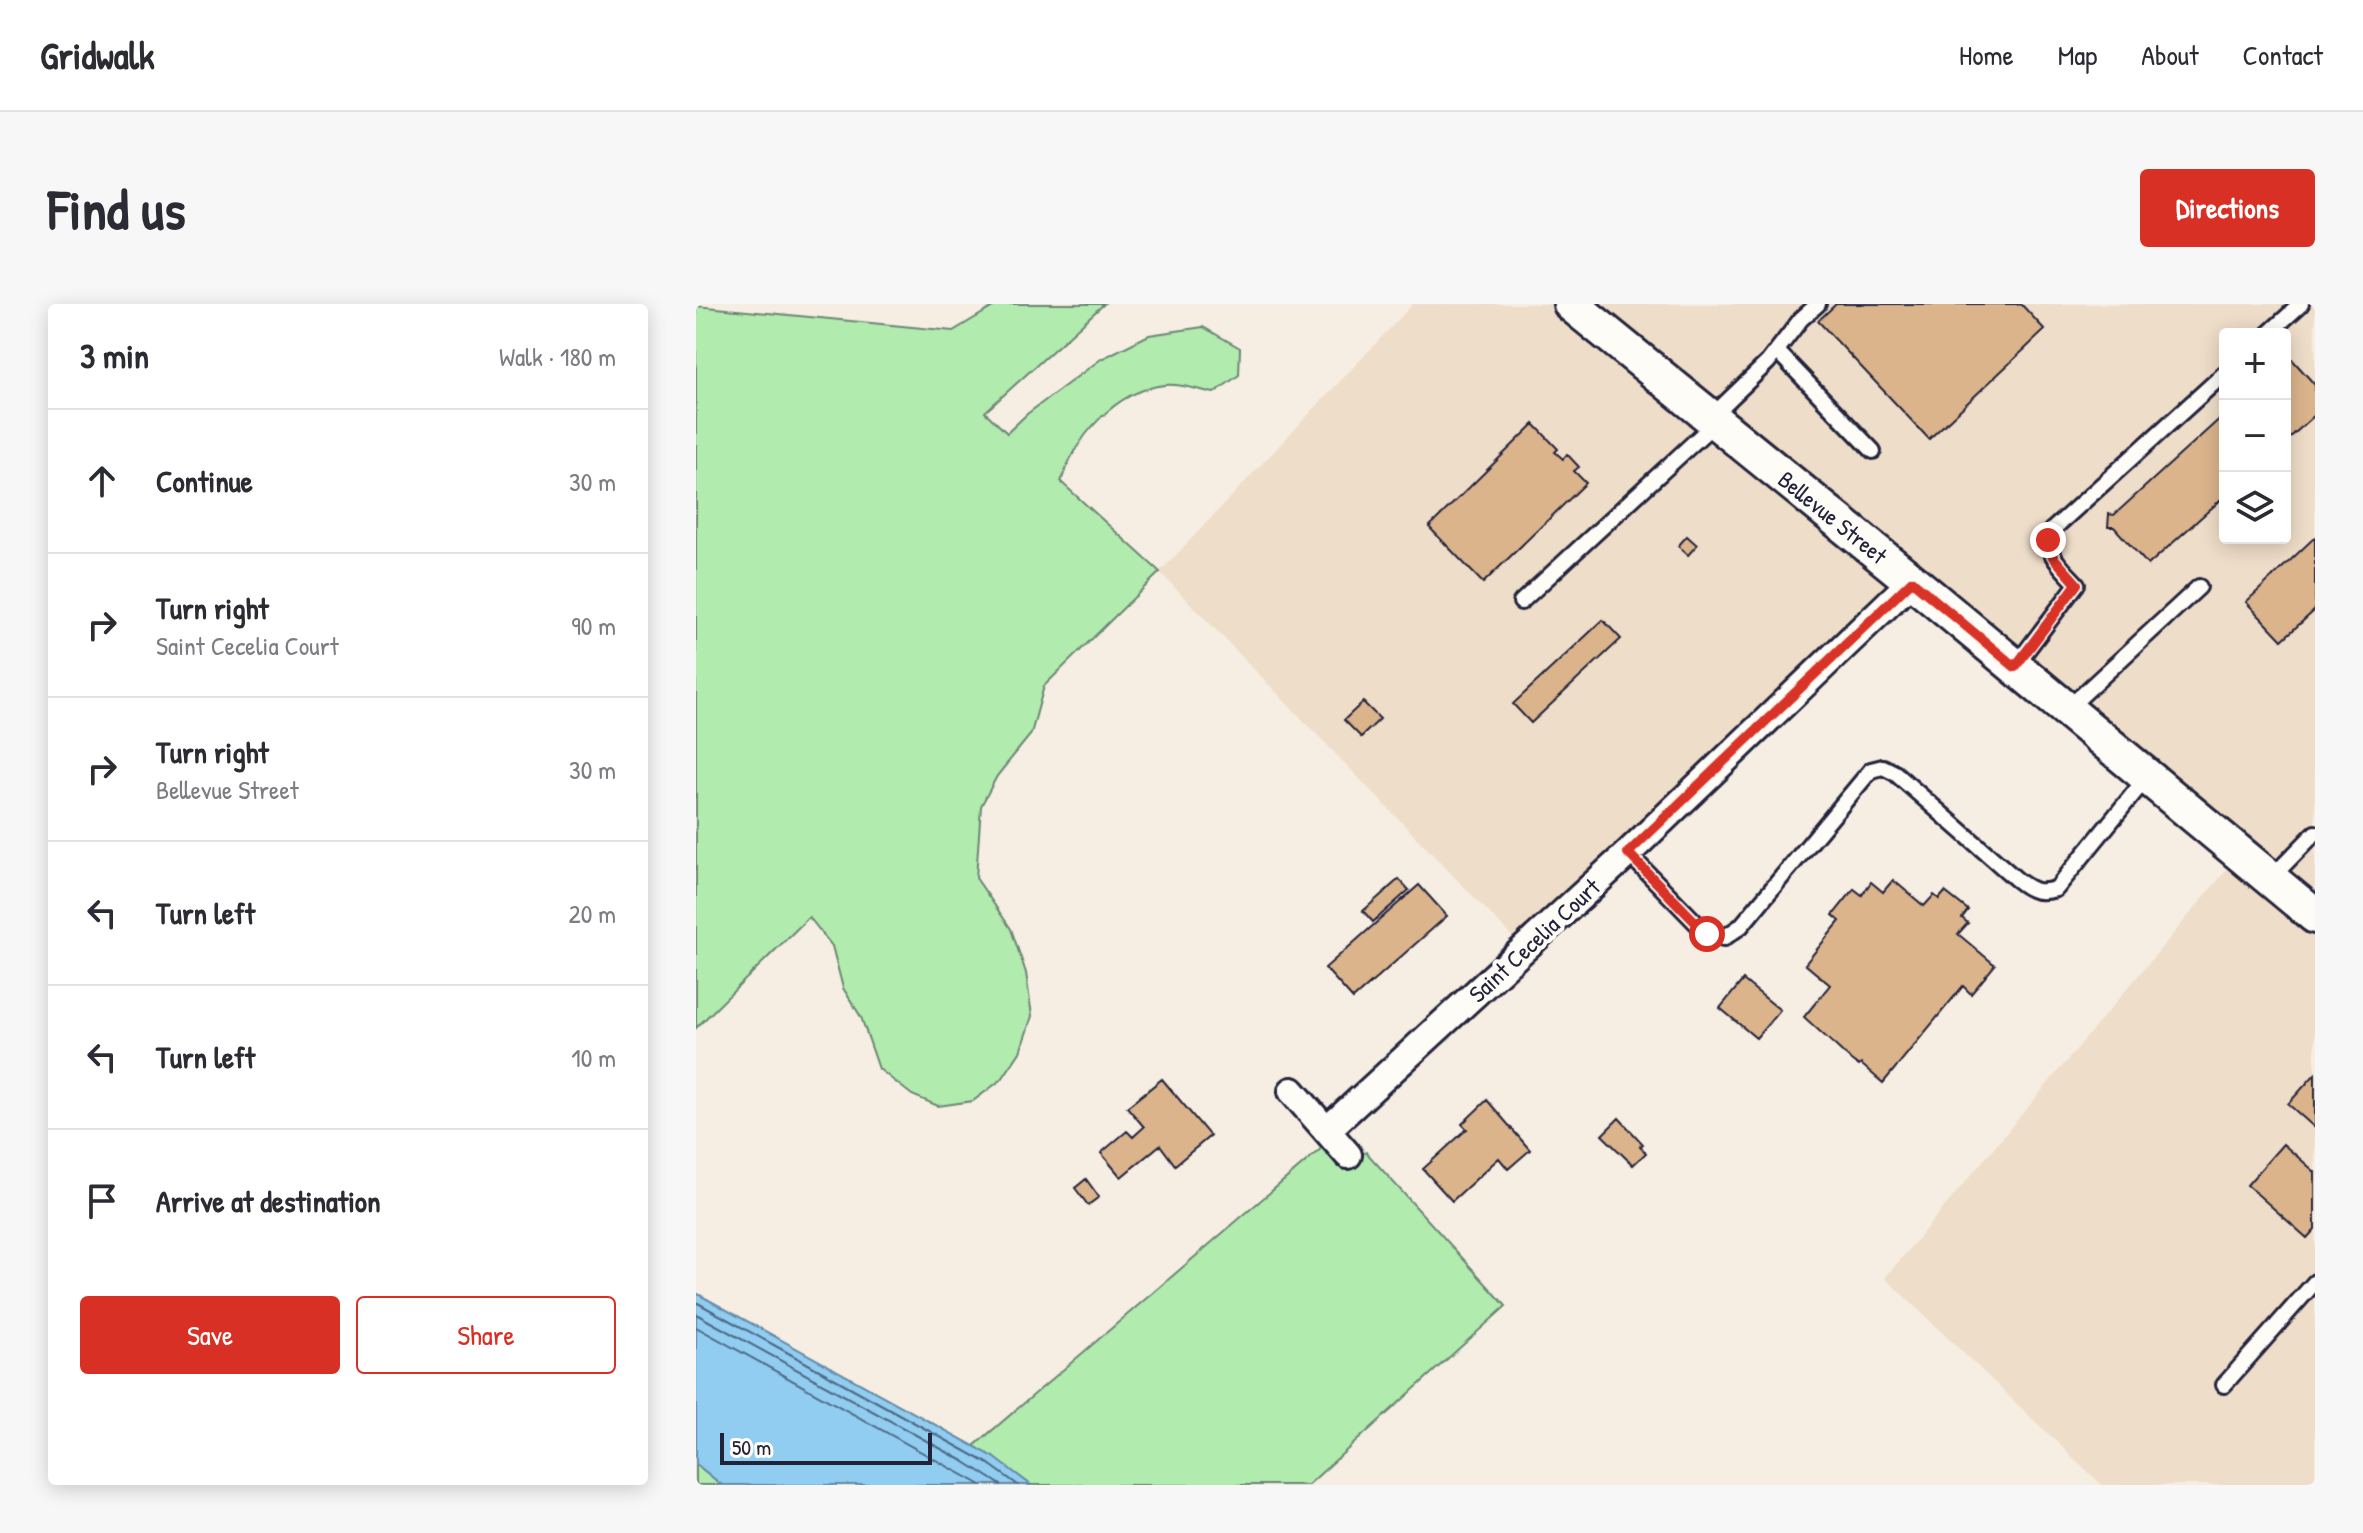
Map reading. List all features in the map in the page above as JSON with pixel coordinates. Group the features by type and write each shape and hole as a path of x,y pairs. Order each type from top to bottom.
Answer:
{"street":[{"name":"Bellevue Street","path":"1571,304 1912,581 2315,916"},
{"name":"Saint Cecelia Court","path":"1327,1130 1628,853 1912,581"},
{"path":"1292,1091 1348,1155"}],"lane":[{"path":"1521,602 1713,420 1777,351 1801,319 1818,304"},
{"path":"2275,328 2301,304"},
{"path":"1777,351 1873,451"},
{"path":"2015,667 2077,584 2053,557 2048,540 2051,531 2219,378"},
{"path":"2066,710 2199,587"},
{"path":"1628,853 1707,934 1724,938 1741,926 1871,770 1883,767 1895,773 2016,879 2033,892 2045,892 2056,889 2147,777"},
{"path":"2270,879 2315,833"},
{"path":"2224,1385 2315,1282"}],"shaded area":[{"path":"1413,304 2315,304 2315,1485 2102,1485 1885,1278 2240,854 1912,581 1524,949 1160,572"}],"green space":[{"path":"998,304 1104,304 985,412 1007,433 1027,414 1101,359 1149,335 1203,327 1240,348 1239,375 1214,393 1165,385 1130,396 1114,406 1087,433 1067,465 1061,482 1160,572 1044,686 1031,734 997,776 981,806 976,878 1011,929 1026,973 1032,1016 1020,1052 1002,1079 973,1101 938,1106 912,1095 879,1069 861,1017 843,988 832,946 809,917 696,1028 696,306 953,331"},
{"path":"1323,1147 1343,1168 1366,1152 1506,1306 1308,1485 1031,1485 974,1446"},
{"path":"696,1464 722,1485 696,1485"}],"water":[{"path":"696,1293 994,1457 1031,1485 722,1485 696,1464"}],"building":[{"path":"1836,304 2021,304 2045,330 1929,439 1818,321"},
{"path":"2291,358 2315,385 2315,415 2291,437"},
{"path":"2219,419 2219,501 2148,565 2114,527 2108,527 2109,514 2114,515"},
{"path":"1534,424 1558,449 1555,452 1563,459 1567,454 1579,467 1574,471 1586,483 1483,583 1429,527"},
{"path":"1687,536 1697,545 1688,555 1678,546"},
{"path":"2315,537 2315,610 2282,640 2246,602"},
{"path":"1603,620 1621,639 1531,723 1513,704"},
{"path":"1363,702 1380,719 1361,737 1344,720"},
{"path":"1399,879 1409,890 1373,922 1363,911"},
{"path":"1893,880 1924,906 1934,895 1939,899 1945,892 1968,910 1962,918 1968,923 1958,934 1995,965 1971,994 1963,986 1883,1083 1861,1064 1859,1066 1851,1060 1804,1017 1830,985 1805,964 1840,921 1833,915 1854,889 1862,895 1871,882 1883,892"},
{"path":"1419,885 1447,916 1353,999 1325,968"},
{"path":"1743,980 1780,1010 1756,1038 1720,1008"},
{"path":"2315,1074 2315,1128 2288,1104"},
{"path":"1162,1079 1210,1136 1175,1165 1160,1145 1121,1177 1101,1153 1127,1131 1133,1137 1144,1127 1127,1107"},
{"path":"1487,1100 1530,1150 1508,1169 1499,1158 1452,1201 1423,1169 1467,1129 1462,1124"},
{"path":"1619,1118 1643,1144 1640,1146 1646,1153 1633,1165 1602,1135"},
{"path":"2283,1144 2315,1172 2315,1229 2307,1238 2247,1185"},
{"path":"1086,1179 1099,1197 1088,1205 1075,1188"}],"route":[{"path":"1707,934 1628,853 1912,581 2015,667 2077,584 2053,557 2048,540"}]}
